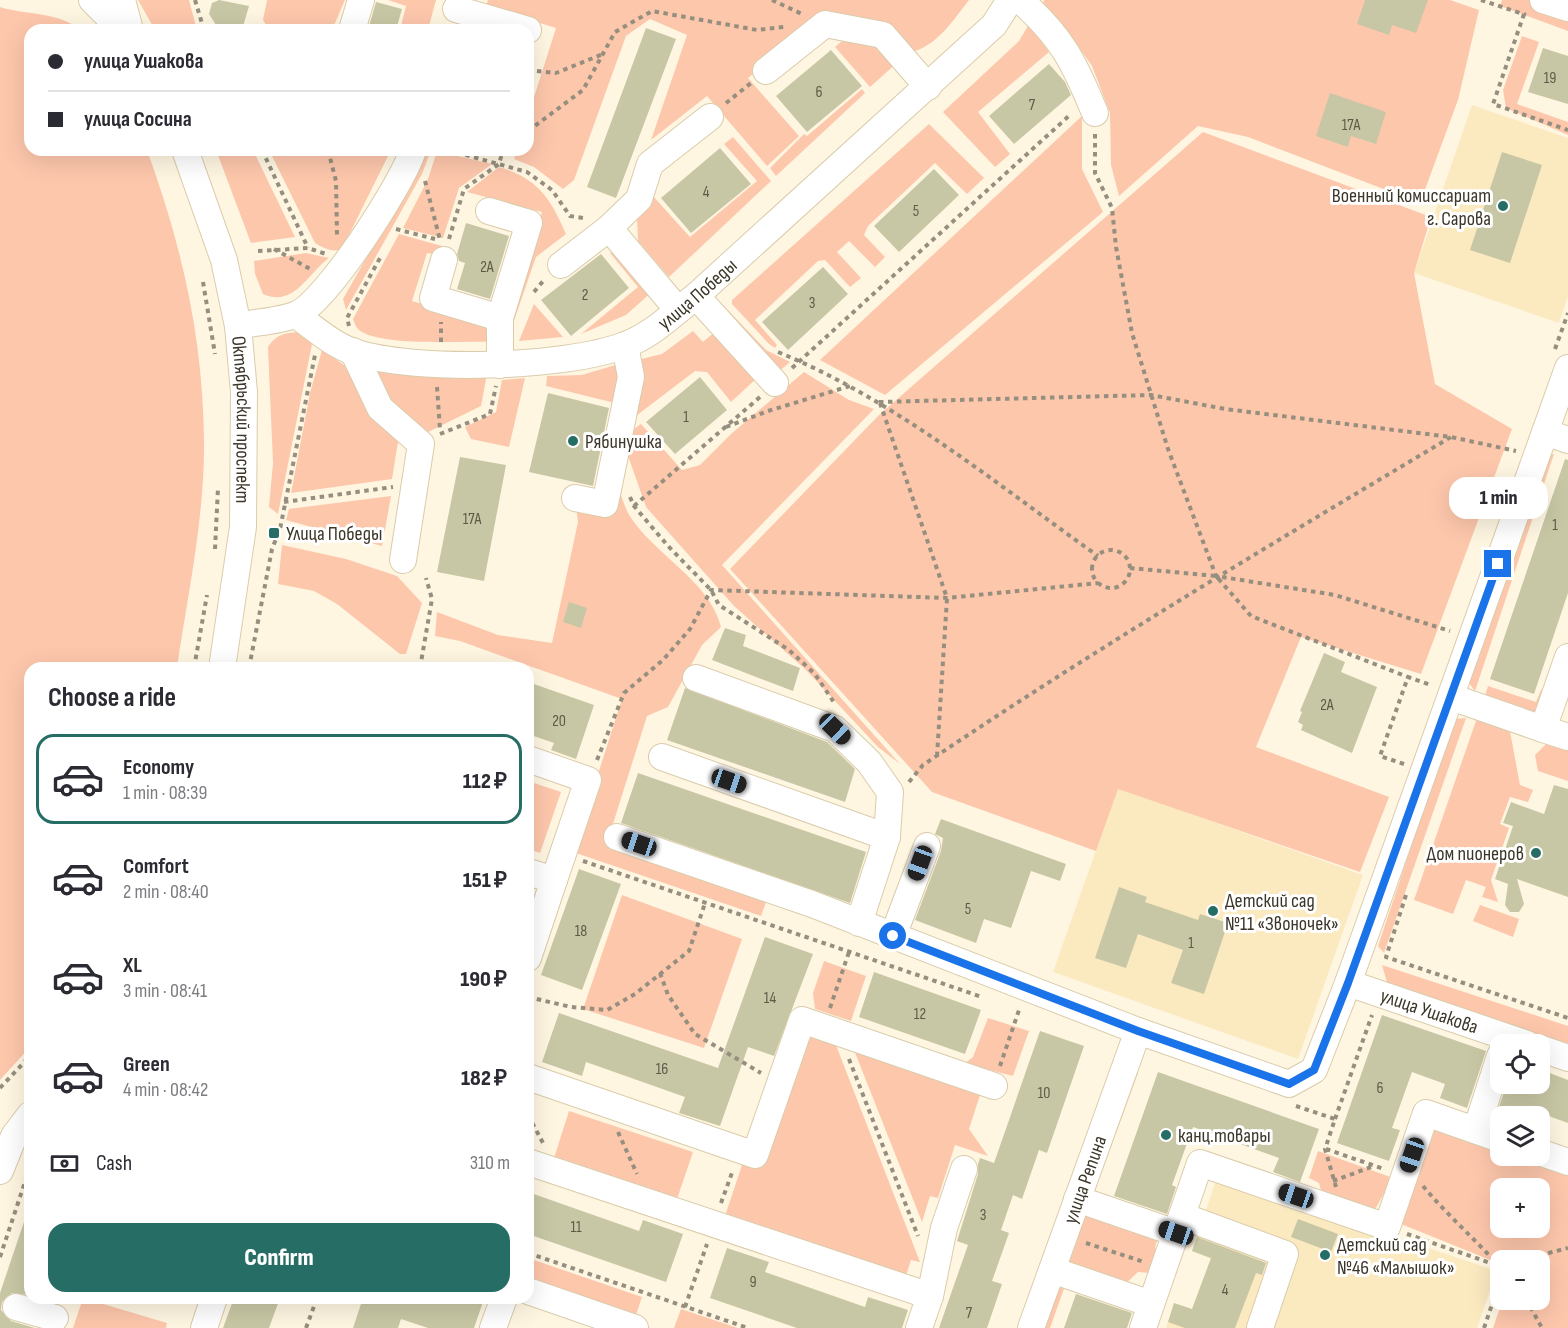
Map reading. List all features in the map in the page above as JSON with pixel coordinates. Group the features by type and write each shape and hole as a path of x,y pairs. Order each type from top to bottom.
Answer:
{"street":[{"path":"92,0 116,24"},
{"path":"122,0 128,24"},
{"path":"354,24 361,0"},
{"name":"улица Победы","path":"296,315 343,341 396,360 499,370 625,345 652,330 687,303 994,26 1010,0"},
{"path":"1020,0 1050,27 1077,67 1092,105"},
{"path":"1534,7 1568,8"},
{"path":"455,13 502,24"},
{"path":"766,70 825,24 883,35 928,87"},
{"path":"561,266 609,228 639,199 650,164 710,117"},
{"path":"187,156 224,260 238,326"},
{"path":"296,315 312,304 374,224 408,168 411,156"},
{"path":"489,211 529,223 500,318 499,370"},
{"path":"609,228 775,383"},
{"path":"441,247 433,298 500,318"},
{"name":"Октябрьский проспект","path":"223,662 243,528 244,392 238,326 296,315"},
{"path":"343,341 380,408 421,444 403,560"},
{"path":"575,498 605,504 631,377 625,345"},
{"path":"617,837 812,904 1138,1031 1289,1084 1314,1070 1348,983 1451,697 1557,436 1568,368"},
{"path":"1543,729 1568,657"},
{"path":"696,678 835,729 869,762 890,792 887,837 859,923"},
{"path":"1451,697 1568,737"},
{"path":"662,757 887,837"},
{"path":"534,761 588,780 554,880 537,903 534,921"},
{"path":"893,936 927,846"},
{"path":"534,874 554,880"},
{"name":"улица Ушакова","path":"1348,983 1490,1038"},
{"path":"534,1079 755,1155 802,1020 994,1086"},
{"name":"улица Репина","path":"1031,1328 1138,1031"},
{"path":"1550,1052 1568,1058"},
{"path":"1052,1270 1147,1316 1200,1163 1387,1227 1426,1113 1488,1135 1498,1094"},
{"path":"0,1171 14,1136 24,1123"},
{"path":"1550,1156 1568,1162"},
{"path":"534,1164 930,1296"},
{"path":"919,1328 930,1296 944,1228 964,1169"},
{"path":"1077,1199 1285,1254 1260,1328"},
{"path":"534,1293 635,1328"},
{"path":"7,1304 56,1314"},
{"path":"204,1328 212,1304"},
{"path":"493,1328 502,1304"}],"path":[{"path":"195,0 202,24"},
{"path":"772,0 825,24"},
{"path":"1534,7 1493,104 1568,130"},
{"path":"534,127 583,90 615,32 652,11 757,30 825,24"},
{"path":"534,71 555,73 603,54"},
{"path":"710,117 766,70"},
{"path":"634,506 1092,105"},
{"path":"1092,105 1095,173 1112,208 1116,247 1132,333 1168,449 1216,576 1251,616 1408,677"},
{"path":"258,251 308,248 265,156"},
{"path":"330,156 336,181 337,247"},
{"path":"470,156 527,172 552,190 570,216"},
{"path":"424,176 429,204 437,221 441,247 448,242 464,189 499,164 501,156"},
{"path":"396,229 426,237"},
{"path":"273,249 315,272"},
{"path":"202,277 217,365"},
{"path":"250,662 261,598 272,549 280,529 311,369 317,348 343,341 347,318"},
{"path":"771,349 879,402 1098,556"},
{"path":"459,424 490,414 499,370"},
{"path":"438,382 440,434"},
{"path":"723,429 768,411 850,386"},
{"path":"879,402 1151,395 1224,409 1452,437 1520,452"},
{"path":"879,402 947,598 937,756"},
{"path":"923,765 1039,687 1216,576 1452,437"},
{"path":"213,559 219,478"},
{"path":"284,502 414,484"},
{"path":"628,491 634,506 711,590 719,605 789,650 815,674 838,710"},
{"path":"711,590 947,598 1098,583 1112,588 1125,581 1130,568 1124,556 1118,552 1104,552 1098,556 1092,569 1098,583"},
{"path":"1130,568 1216,576 1335,595 1456,633"},
{"path":"421,662 432,599 426,579"},
{"path":"588,780 624,693 663,660 690,629 711,590"},
{"path":"195,662 208,591"},
{"path":"901,778 907,783"},
{"path":"590,863 984,998"},
{"path":"534,998 593,1011 607,1010 635,994 688,951 705,903"},
{"path":"849,952 831,1030 920,1241"},
{"path":"1386,957 1568,1018"},
{"path":"660,973 668,995 695,1034 739,1062 780,1083"},
{"path":"1011,1007 1030,1014"},
{"path":"1335,1119 1375,1008"},
{"path":"994,1086 1020,1010"},
{"path":"1,1089 24,1063"},
{"path":"605,1104 651,1203"},
{"path":"1340,1210 1335,1180 1325,1149 1405,1175 1423,1185 1440,1207 1472,1235 1490,1255"},
{"path":"1296,1196 1374,1166"},
{"path":"0,1257 24,1185"},
{"path":"1387,1227 1490,1263"},
{"path":"1085,1242 1164,1269"},
{"path":"1550,1253 1568,1248"},
{"path":"534,1255 748,1328"},
{"path":"306,1328 315,1304"},
{"path":"1484,1328 1490,1310"},
{"path":"1532,1310 1542,1328"}],"shaded area":[{"path":"138,0 189,0 195,24 152,24"},
{"path":"267,0 345,0 335,24 265,24 263,20"},
{"path":"388,0 436,0 430,24 402,24 406,6"},
{"path":"488,0 969,0 936,39 910,52 823,18 748,78 799,136 767,166 707,96 651,140 687,35 650,19 626,36 574,180 563,189 534,167 514,159 515,156 534,156 534,97 556,28 486,6"},
{"path":"1044,0 1450,0 1479,10 1458,100 1420,203 1248,137 1198,126 1119,196 1111,165 1110,113 1092,66 1067,31 1043,4"},
{"path":"1502,0 1532,0 1568,12 1568,31 1500,6"},
{"path":"0,7 53,17 72,24 24,24 24,156 149,156 171,221 195,329 203,402 204,468 199,526 178,662 24,662 24,1054 0,1080"},
{"path":"1029,24 1049,52 978,112 1010,154 995,167 943,112 1019,41"},
{"path":"1522,36 1539,42 1517,104 1568,122 1568,135 1506,108 1503,90"},
{"path":"847,37 878,41 898,62 870,87 835,47"},
{"path":"862,89 865,93 776,176 770,168 804,134 807,136"},
{"name":"Военный комиссариат г. Сарова","path":"1472,105 1568,138 1568,296 1559,323 1414,273"},
{"path":"1082,116 1082,169 1103,212 885,395 820,360"},
{"path":"929,124 984,178 967,194 935,163 868,226 864,235 885,257 875,267 849,241 837,252 861,278 850,287 825,260 818,261 755,320 777,345 775,348 769,344 732,304 732,300"},
{"path":"1203,132 1431,217 1414,273 1435,384 1512,429 1421,674 1301,637 1256,747 1389,797 1360,872 1118,789 1096,851 932,792 730,569 879,415"},
{"path":"733,137 771,181 669,277 638,241 637,219 652,195 690,237 757,181 724,144"},
{"path":"218,156 256,156 295,237 251,243"},
{"path":"272,156 388,156 342,249 332,250 315,243"},
{"path":"420,156 429,156 422,174 346,310 343,299 414,174"},
{"path":"435,156 458,156 492,164 459,188 443,238 403,228 428,179"},
{"path":"499,167 524,177 542,192 555,210 566,234 536,257 507,341 509,317 542,212 467,192"},
{"path":"399,234 442,246 438,255 427,253 412,301 488,323 490,342 391,340 364,333 358,329 353,319"},
{"path":"617,249 654,290 626,315 581,334 638,287 610,253"},
{"path":"306,253 329,258 292,293 274,297 263,294 255,274 254,261"},
{"path":"534,304 563,337 519,341"},
{"path":"723,305 766,350 790,362 776,374 717,310"},
{"path":"717,330 758,377 731,402 707,372 695,371 632,419 637,360 662,354 693,331 703,342"},
{"path":"302,332 312,344 278,514 269,507 273,463 268,347 282,335"},
{"path":"322,350 344,365 371,409 398,442 392,479 291,493 310,393"},
{"path":"622,363 619,404 546,386 547,376 582,375"},
{"path":"371,367 487,374 481,406 422,435 388,402"},
{"path":"804,372 849,400 874,409 722,565 900,764 878,747 806,670 734,606 646,507 626,450 631,431 641,424 682,470 700,465 731,434"},
{"path":"525,378 509,447 471,439 465,427 496,412 502,380"},
{"path":"1554,454 1475,691 1468,682 1545,455"},
{"path":"618,487 628,513 638,528 705,595 715,610 721,627 702,645 668,707 647,716 606,846 766,902 761,916 573,852 622,699 534,667 534,662 519,662 460,641 435,636 437,612 498,635 552,643 578,522 576,507"},
{"path":"391,496 382,546 286,520 289,509"},
{"path":"282,545 346,559 397,576 422,603 406,654 400,654 337,604 314,591 278,584"},
{"path":"1488,686 1536,702 1541,690 1551,693 1543,715 1485,696"},
{"path":"1478,715 1509,726 1520,785 1533,790 1528,802 1510,797 1500,824 1509,828 1491,880 1498,902 1482,897 1486,887 1466,880 1453,914 1414,900"},
{"path":"1466,718 1384,953 1378,946 1454,719"},
{"path":"1550,740 1568,746 1568,781 1538,771 1535,755"},
{"path":"534,783 561,792 540,853 534,851"},
{"name":"Детский сад №11 «Звоночек»","path":"1118,788 1363,875 1298,1059 1053,972"},
{"path":"622,895 742,939 704,1048 583,1009"},
{"path":"1480,905 1519,919 1513,937 1473,921"},
{"path":"824,961 866,976 851,1021 815,1009 813,993"},
{"path":"1382,965 1568,1026 1568,1048 1550,1042 1550,1034 1527,1034 1388,986"},
{"path":"988,1018 1029,1031 1013,1076 982,1068 968,1071 964,1064 973,1057"},
{"path":"806,1031 834,1040 920,1262 911,1260 904,1282 723,1222 745,1156"},
{"path":"852,1045 982,1089 969,1129 988,1156 955,1145 938,1198 930,1196 922,1222"},
{"path":"1128,1073 1138,1073 1093,1196 1088,1190"},
{"path":"569,1111 693,1152 677,1199 554,1158"},
{"path":"1433,1124 1490,1144 1490,1166 1550,1165 1568,1171 1568,1328 1493,1328 1499,1310 1550,1310 1550,1250 1490,1250 1490,1260 1401,1224 1405,1194 1387,1188 1373,1213 1323,1198 1319,1183 1309,1178 1318,1151 1407,1183"},
{"name":"Детский сад №46 «Малышок»","path":"1217,1177 1490,1269 1490,1291 1477,1328 1166,1328 1174,1303 1192,1309 1211,1259 1192,1251"},
{"path":"1081,1207 1159,1234 1155,1247 1159,1256 1150,1273 1138,1272 1124,1285 1062,1266"},
{"path":"534,1260 642,1297 635,1318 534,1283"},
{"path":"1053,1281 1066,1283 1050,1328 1037,1328"},
{"path":"81,1304 103,1304 167,1323 166,1328 73,1328"},
{"path":"681,1309 738,1328 674,1328"}],"building":[{"path":"219,0 249,6 244,24 215,24 209,14 212,3"},
{"path":"1365,0 1428,0 1416,33 1392,25 1389,35 1357,24"},
{"path":"376,2 402,9 398,24 370,24"},
{"path":"646,28 676,39 616,198 587,187"},
{"path":"1543,48 1568,56 1568,104 1528,92"},
{"path":"831,50 862,86 807,132 776,96"},
{"path":"1049,64 1065,82 1071,95 1014,144 989,116"},
{"path":"1330,93 1386,112 1376,144 1351,136 1348,147 1316,136"},
{"path":"720,148 751,184 691,233 661,198"},
{"path":"1502,152 1542,165 1510,263 1470,250"},
{"path":"934,169 959,195 899,252 874,226"},
{"path":"466,223 509,236 490,299 457,289 465,263 459,261 457,254"},
{"path":"601,254 629,288 571,336 541,300"},
{"path":"823,267 848,294 788,350 762,322"},
{"path":"700,377 727,410 675,454 646,422"},
{"name":"Рябинушка","path":"548,393 609,408 593,486 529,472"},
{"path":"460,457 506,465 484,581 437,572"},
{"path":"1565,459 1568,460 1568,593 1534,694 1490,679"},
{"path":"569,602 587,608 581,628 563,622"},
{"path":"725,628 746,635 743,646 800,668 793,691 712,660"},
{"path":"1324,653 1345,662 1341,672 1377,687 1352,753 1301,730 1303,725 1298,722 1302,712 1300,711"},
{"path":"534,684 594,705 576,759 551,750 554,743 534,736"},
{"path":"685,688 827,742 855,769 845,802 667,740"},
{"path":"638,773 866,852 850,903 621,823"},
{"name":"Дом пионеров","path":"1554,785 1568,789 1568,897 1517,879 1524,904 1519,912 1510,912 1505,905 1508,884 1495,879 1513,826 1503,823 1511,802 1544,814"},
{"path":"941,819 1066,864 1060,881 1031,871 1011,928 984,919 976,943 915,920 941,851 943,838 935,834"},
{"path":"579,869 621,884 582,990 541,975"},
{"path":"1119,887 1147,897 1145,902 1198,920 1200,914 1228,923 1204,994 1171,983 1183,950 1138,934 1126,968 1095,958"},
{"path":"765,937 813,954 774,1056 748,1047 720,1126 679,1113 685,1097 586,1062 582,1076 542,1062 559,1013 718,1068"},
{"path":"874,972 981,1010 965,1054 859,1017"},
{"path":"1382,1015 1486,1051 1467,1108 1440,1098 1445,1084 1412,1072 1392,1128 1400,1130 1389,1161 1337,1143"},
{"path":"1040,1031 1084,1046 1047,1153 1039,1150 1022,1199 1013,1195 1001,1230 1009,1233 992,1281 1002,1284 987,1328 939,1328 968,1245 957,1241 978,1174 980,1158 994,1163"},
{"path":"1158,1072 1319,1129 1300,1182 1273,1172 1279,1158 1193,1127 1172,1185 1176,1187 1167,1214 1114,1196"},
{"path":"1550,1073 1568,1080 1568,1123 1550,1117 1550,1106 1499,1106 1503,1094 1550,1094"},
{"path":"534,1194 639,1231 643,1220 683,1234 666,1282 534,1236"},
{"path":"1298,1219 1338,1234 1331,1252 1291,1237"},
{"path":"24,1222 24,1294 12,1293 2,1302 1,1310 11,1321 35,1328 0,1328 0,1293"},
{"path":"1197,1237 1266,1263 1262,1275 1256,1273 1235,1328 1185,1328 1168,1322 1174,1303 1192,1309 1211,1258 1192,1251"},
{"path":"727,1248 769,1262 765,1272 865,1307 868,1297 908,1310 902,1328 797,1328 710,1298"},
{"path":"1076,1294 1132,1313 1127,1328 1064,1328"},
{"path":"232,1304 278,1304 269,1328 223,1328"},
{"path":"361,1304 482,1304 474,1328 428,1328 401,1319 398,1328 353,1328"}],"place":[{"name":"Военный комиссариат г. Сарова","path":"1503,206"},
{"name":"Рябинушка","path":"573,441"},
{"name":"Улица Победы","path":"274,533"},
{"name":"Дом пионеров","path":"1536,853"},
{"name":"Детский сад №11 «Звоночек»","path":"1213,911"},
{"name":"канц.товары","path":"1166,1135"},
{"name":"Детский сад №46 «Малышок»","path":"1325,1255"}],"route":[{"path":"893,936 1138,1031 1289,1084 1314,1070 1348,983 1498,564"}]}
